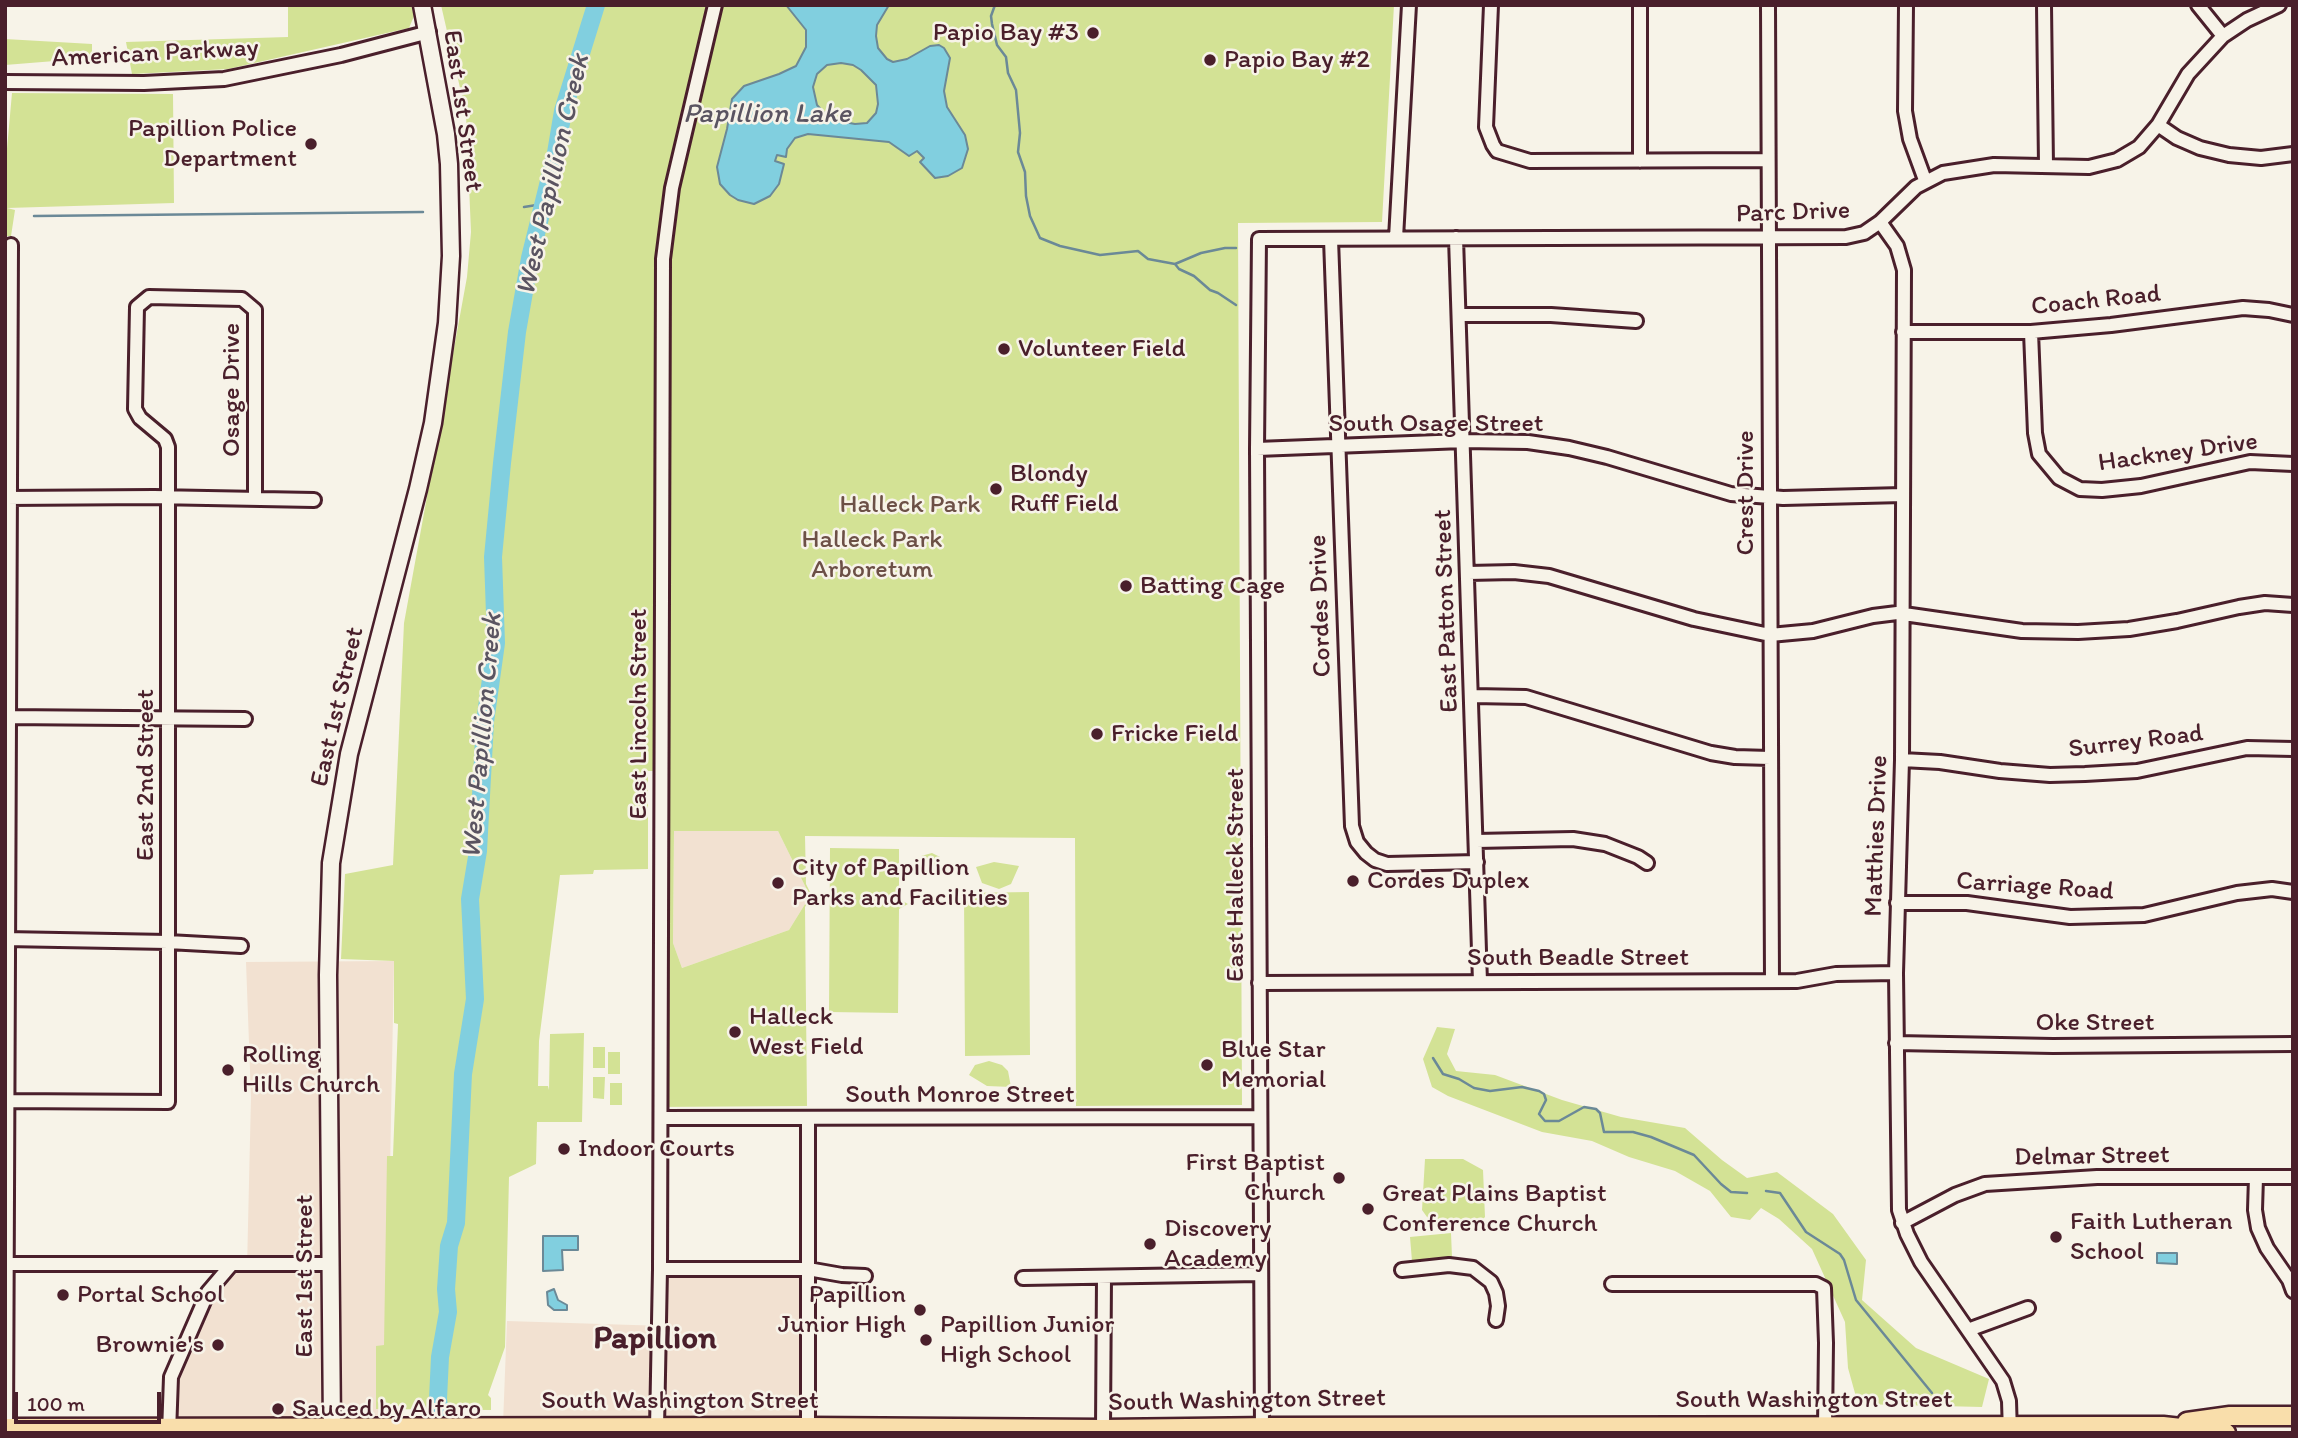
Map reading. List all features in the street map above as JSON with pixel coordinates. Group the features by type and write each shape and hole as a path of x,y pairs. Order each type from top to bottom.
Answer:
{"main road":[{"name":"East 1st Street","path":"332,1431 328,962 331,863 349,754 433,423 447,323 451,256 449,164 429,32 422,5"},
{"name":"South Washington Street","path":"6,1427 91,1431 332,1431 475,1427 960,1431 1825,1427 1850,1430 2010,1430 2163,1426 2230,1416 2293,1416"},
{"name":"South Washington Street","path":"2163,1426 2226,1433"}],"street":[{"name":"East Lincoln Street","path":"657,1430 661,1118 663,260 672,188 716,5"},
{"path":"1396,238 1409,5"},
{"path":"1491,5 1486,127 1493,145 1493,155 1530,160 1768,160"},
{"path":"1640,5 1640,160"},
{"name":"Crest Drive","path":"1768,5 1772,980"},
{"path":"1906,5 1905,111 1910,139 1925,180"},
{"path":"2044,5 2046,166"},
{"path":"2198,5 2222,36"},
{"name":"Parc Drive","path":"1259,239 1768,239 1846,237 1864,233 1880,222 1896,204 1925,180 1964,168 1994,165 2089,167 2117,160 2139,147 2158,125 2188,74 2222,36 2247,20 2279,5"},
{"name":"American Parkway","path":"5,82 144,83 224,79 292,66 429,32"},
{"path":"2158,125 2177,138 2200,148 2229,155 2261,158 2293,154"},
{"name":"Matthies Drive","path":"1880,222 1897,246 1904,270 1904,613 1896,973 1897,1188 1902,1223 1921,1262 2003,1381 2009,1401 2010,1430"},
{"name":"East Patton Street","path":"1457,238 1480,982"},
{"name":"East Halleck Street","path":"1259,239 1259,1274 1269,1429"},
{"name":"Cordes Drive","path":"1331,239 1352,826 1357,842 1366,853 1387,864 1477,862"},
{"path":"6,1427 7,498 11,245"},
{"name":"Osage Drive","path":"168,449 165,439 140,418 135,409 136,307 149,298 242,299 255,310 255,499"},
{"name":"Coach Road","path":"1903,331 2031,332 2111,325 2243,307 2293,315"},
{"path":"1459,315 1551,315 1636,321"},
{"name":"Hackney Drive","path":"2031,332 2035,433 2039,454 2059,478 2080,489 2141,486 2250,462 2293,464"},
{"name":"South Osage Street","path":"1257,449 1464,441 1528,442 1607,457 1731,494 1769,498 1903,495"},
{"name":"East 2nd Street","path":"6,1101 168,1102 168,449"},
{"path":"7,498 314,500"},
{"path":"1468,573 1514,572 1549,576 1693,620 1770,635 1813,631 1873,616 1904,613 2022,631 2078,632 2129,629 2265,603 2293,606"},
{"path":"1473,696 1526,697 1711,753 1770,758"},
{"path":"7,716 245,719"},
{"name":"Surrey Road","path":"1902,760 2062,775 2137,771 2247,748 2293,749"},
{"path":"1476,841 1573,838 1605,844 1647,863"},
{"name":"Carriage Road","path":"1898,903 1967,903 2070,917 2156,912 2237,893 2272,889 2293,892"},
{"path":"6,939 241,946"},
{"name":"South Beadle Street","path":"1259,983 1797,981 1836,974 1896,973"},
{"name":"Oke Street","path":"1896,1043 2053,1046 2293,1044"},
{"name":"South Monroe Street","path":"661,1118 1259,1117"},
{"path":"808,1118 808,1430"},
{"name":"Delmar Street","path":"1902,1223 1955,1195 1985,1184 2097,1177 2293,1177"},
{"path":"2256,1177 2255,1210 2258,1228 2293,1290"},
{"path":"6,1264 330,1264"},
{"path":"208,1292 209,1265"},
{"path":"169,1431 171,1377 208,1292 232,1265"},
{"path":"1402,1270 1450,1265 1473,1268 1491,1282 1496,1293 1496,1320"},
{"path":"660,1269 808,1269 865,1276"},
{"path":"1023,1278 1259,1274"},
{"path":"1104,1277 1112,1430"},
{"path":"1612,1284 1816,1284 1824,1288 1825,1427"},
{"path":"1968,1330 2028,1308"}],"shaded area":[{"name":"City of Papillion Parks and Facilities","path":"674,831 778,831 810,896 789,930 682,968 673,943"},
{"path":"394,961 385,1432 156,1432 217,1270 247,1268 251,1097 246,962"},
{"path":"803,1274 803,1433 503,1424 507,1321 665,1326 665,1276"}],"green space":[{"path":"288,5 411,5 414,16 409,28 228,69 132,74 126,42 288,37"},
{"name":"Halleck Park","path":"441,5 1394,5 1382,222 1238,223 1242,1105 1076,1106 1075,838 805,836 806,884 812,896 805,907 807,1106 654,1107 655,771 648,771 648,869 594,870 593,874 560,875 539,1041 538,1086 548,1086 549,1090 550,1034 584,1033 582,1122 537,1122 536,1164 509,1177 505,1347 488,1395 491,1398 491,1410 376,1409 376,1346 384,1345 387,1156 393,1156 398,1024 394,1023 394,961 341,959 345,874 393,865 404,623 467,277 471,232 466,114","holes":["674,831 778,831 810,896 789,930 682,968 673,943"]},
{"path":"5,39 92,44 92,58 5,65"},
{"path":"12,93 173,94 174,203 7,208 15,210 11,236 5,236 5,171"},
{"path":"830,848 899,849 899,899 908,904 899,909 898,1013 829,1012"},
{"path":"932,853 940,857 930,873 921,856"},
{"path":"994,862 1019,866 1011,884 999,889 982,883 976,867"},
{"path":"1029,892 1030,1055 965,1056 964,893"},
{"path":"1437,1027 1455,1029 1447,1054 1456,1071 1495,1075 1562,1100 1621,1117 1685,1128 1747,1178 1777,1172 1833,1214 1866,1260 1862,1300 1916,1348 1989,1379 1982,1407 1858,1404 1848,1368 1845,1322 1812,1249 1779,1219 1761,1208 1750,1220 1731,1217 1710,1191 1675,1171 1629,1157 1592,1141 1542,1132 1448,1096 1432,1087 1423,1059"},
{"path":"593,1047 605,1047 605,1068 593,1068"},
{"path":"608,1052 620,1052 620,1074 608,1074"},
{"path":"989,1061 1002,1065 1008,1071 1011,1087 987,1086 969,1075 975,1065"},
{"path":"593,1077 605,1077 604,1099 593,1098"},
{"path":"610,1083 622,1083 622,1105 610,1105"},
{"path":"1425,1159 1463,1159 1483,1170 1485,1217 1477,1225 1437,1222 1427,1217 1422,1210"},
{"path":"1451,1233 1452,1257 1412,1261 1410,1237"}],"water":[{"name":"Papillion Lake","path":"786,5 889,5 877,25 876,36 878,48 887,59 893,62 907,59 930,46 939,45 944,48 950,58 944,91 947,107 965,135 968,149 962,168 948,176 935,178 920,162 924,158 917,151 909,156 889,142 808,134 795,138 787,149 786,157 777,155 775,161 784,164 779,184 770,196 754,204 730,195 720,184 717,167 732,99 744,86 796,66 806,47 806,30","holes":["827,65 853,65 876,85 876,113 867,123 855,124 829,118 817,105 813,87 817,74"]},
{"path":"543,1236 578,1236 578,1250 562,1250 563,1270 543,1271"},
{"path":"2157,1253 2177,1253 2177,1264 2157,1263"},
{"path":"554,1289 558,1300 567,1305 567,1310 554,1310 548,1305 547,1292"}],"waterway":[{"name":"West Papillion Creek","path":"442,1433 438,1399 440,1357 448,1312 446,1289 449,1246 456,1223 463,1074 475,999 470,899 478,851 485,722 496,643 493,557 502,463 517,332 530,258 556,153 563,111 596,5"},
{"path":"995,5 991,16 992,24 997,45 1006,57 1008,73 1016,90 1020,133 1018,152 1025,172 1030,216 1040,238 1060,246 1100,255 1138,251 1148,259 1175,264 1236,305"},
{"path":"524,207 543,204"},
{"path":"34,216 423,212"},
{"path":"1175,264 1201,253 1236,248"},
{"path":"1433,1058 1443,1074 1474,1088 1490,1091 1522,1087 1539,1091 1544,1094 1546,1100 1539,1114 1545,1121 1559,1121 1584,1107 1596,1109 1600,1113 1604,1132 1633,1132 1694,1155 1731,1192 1747,1193"},
{"path":"1766,1191 1780,1193 1806,1232 1840,1254 1856,1300 1932,1393"}],"place":[{"name":"Papio Bay #3","path":"1093,33"},
{"name":"Papio Bay #2","path":"1210,60"},
{"name":"Papillion Police Department","path":"311,144"},
{"name":"Volunteer Field","path":"1004,349"},
{"name":"Blondy Ruff Field","path":"996,489"},
{"name":"Batting Cage","path":"1126,586"},
{"name":"Fricke Field","path":"1097,734"},
{"name":"Cordes Duplex","path":"1353,881"},
{"name":"City of Papillion Parks and Facilities","path":"778,883"},
{"name":"Halleck West Field","path":"735,1032"},
{"name":"Blue Star Memorial","path":"1207,1065"},
{"name":"Rolling Hills Church","path":"228,1070"},
{"name":"Indoor Courts","path":"564,1149"},
{"name":"First Baptist Church","path":"1339,1178"},
{"name":"Great Plains Baptist Conference Church","path":"1368,1209"},
{"name":"Faith Lutheran School","path":"2056,1237"},
{"name":"Discovery Academy","path":"1150,1244"},
{"name":"Portal School","path":"63,1295"},
{"name":"Papillion Junior High","path":"920,1310"},
{"name":"Papillion Junior High School","path":"926,1340"},
{"name":"Brownie's","path":"218,1345"},
{"name":"Sauced by Alfaro","path":"278,1409"}],"district":[{"name":"Papillion","path":"655,1340"}],"park label":[{"name":"Halleck Park Arboretum","path":"872,555"}]}
